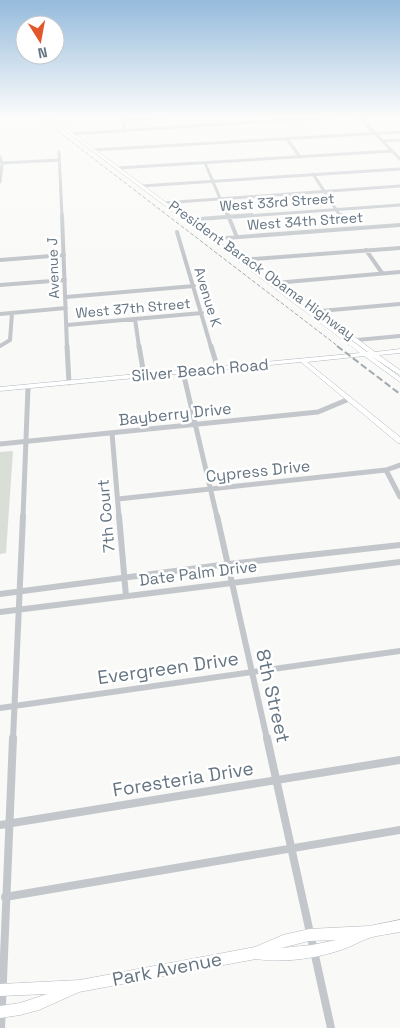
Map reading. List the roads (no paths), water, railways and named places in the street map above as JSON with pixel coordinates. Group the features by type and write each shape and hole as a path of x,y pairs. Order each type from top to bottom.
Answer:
{"main road":[{"name":"President Barack Obama Highway","path":"112,164 400,380"},
{"name":"President Barack Obama Highway","path":"118,164 400,372"},
{"name":"Silver Beach Road","path":"0,390 400,351"},
{"path":"303,360 400,441"},
{"name":"Park Avenue","path":"1,990 80,986 255,953 283,941 310,935 369,932 400,926"},
{"name":"Park Avenue","path":"255,953 274,955 314,952 339,946 369,932"},
{"name":"Park Avenue","path":"1,1012 15,1011 45,1002 80,986"}],"street":[{"path":"0,182 2,164"},
{"name":"Avenue J","path":"59,164 69,383"},
{"path":"117,168 189,164"},
{"path":"205,164 236,235"},
{"path":"142,186 400,169"},
{"path":"313,174 343,219"},
{"path":"163,203 400,186"},
{"name":"West 33rd Street","path":"186,220 400,205"},
{"name":"West 34th Street","path":"212,240 400,225"},
{"name":"Avenue K","path":"177,232 218,369"},
{"path":"240,260 400,248"},
{"path":"366,250 382,273"},
{"path":"0,260 64,255"},
{"path":"270,283 400,272"},
{"path":"0,285 65,280"},
{"path":"66,297 194,286"},
{"path":"308,312 400,304"},
{"path":"0,314 66,308"},
{"path":"0,346 10,340 12,313"},
{"name":"West 37th Street","path":"67,325 202,313"},
{"path":"135,319 144,375"},
{"path":"357,340 400,336"},
{"name":"8th Street","path":"183,372 228,564 331,1028"},
{"path":"1,1028 1,990 28,387"},
{"name":"Bayberry Drive","path":"0,444 318,412 349,399"},
{"name":"7th Court","path":"112,433 126,596"},
{"name":"Cypress Drive","path":"118,499 386,470 400,465"},
{"path":"386,470 400,497"},
{"name":"Date Palm Drive","path":"0,594 228,564 400,545"},
{"name":"Date Palm Drive","path":"0,612 400,562"},
{"name":"Evergreen Drive","path":"0,708 400,651"},
{"name":"Foresteria Drive","path":"0,825 400,760"},
{"path":"5,897 400,830"}],"railway":[{"path":"101,164 339,347"},
{"path":"337,346 400,394"}]}
